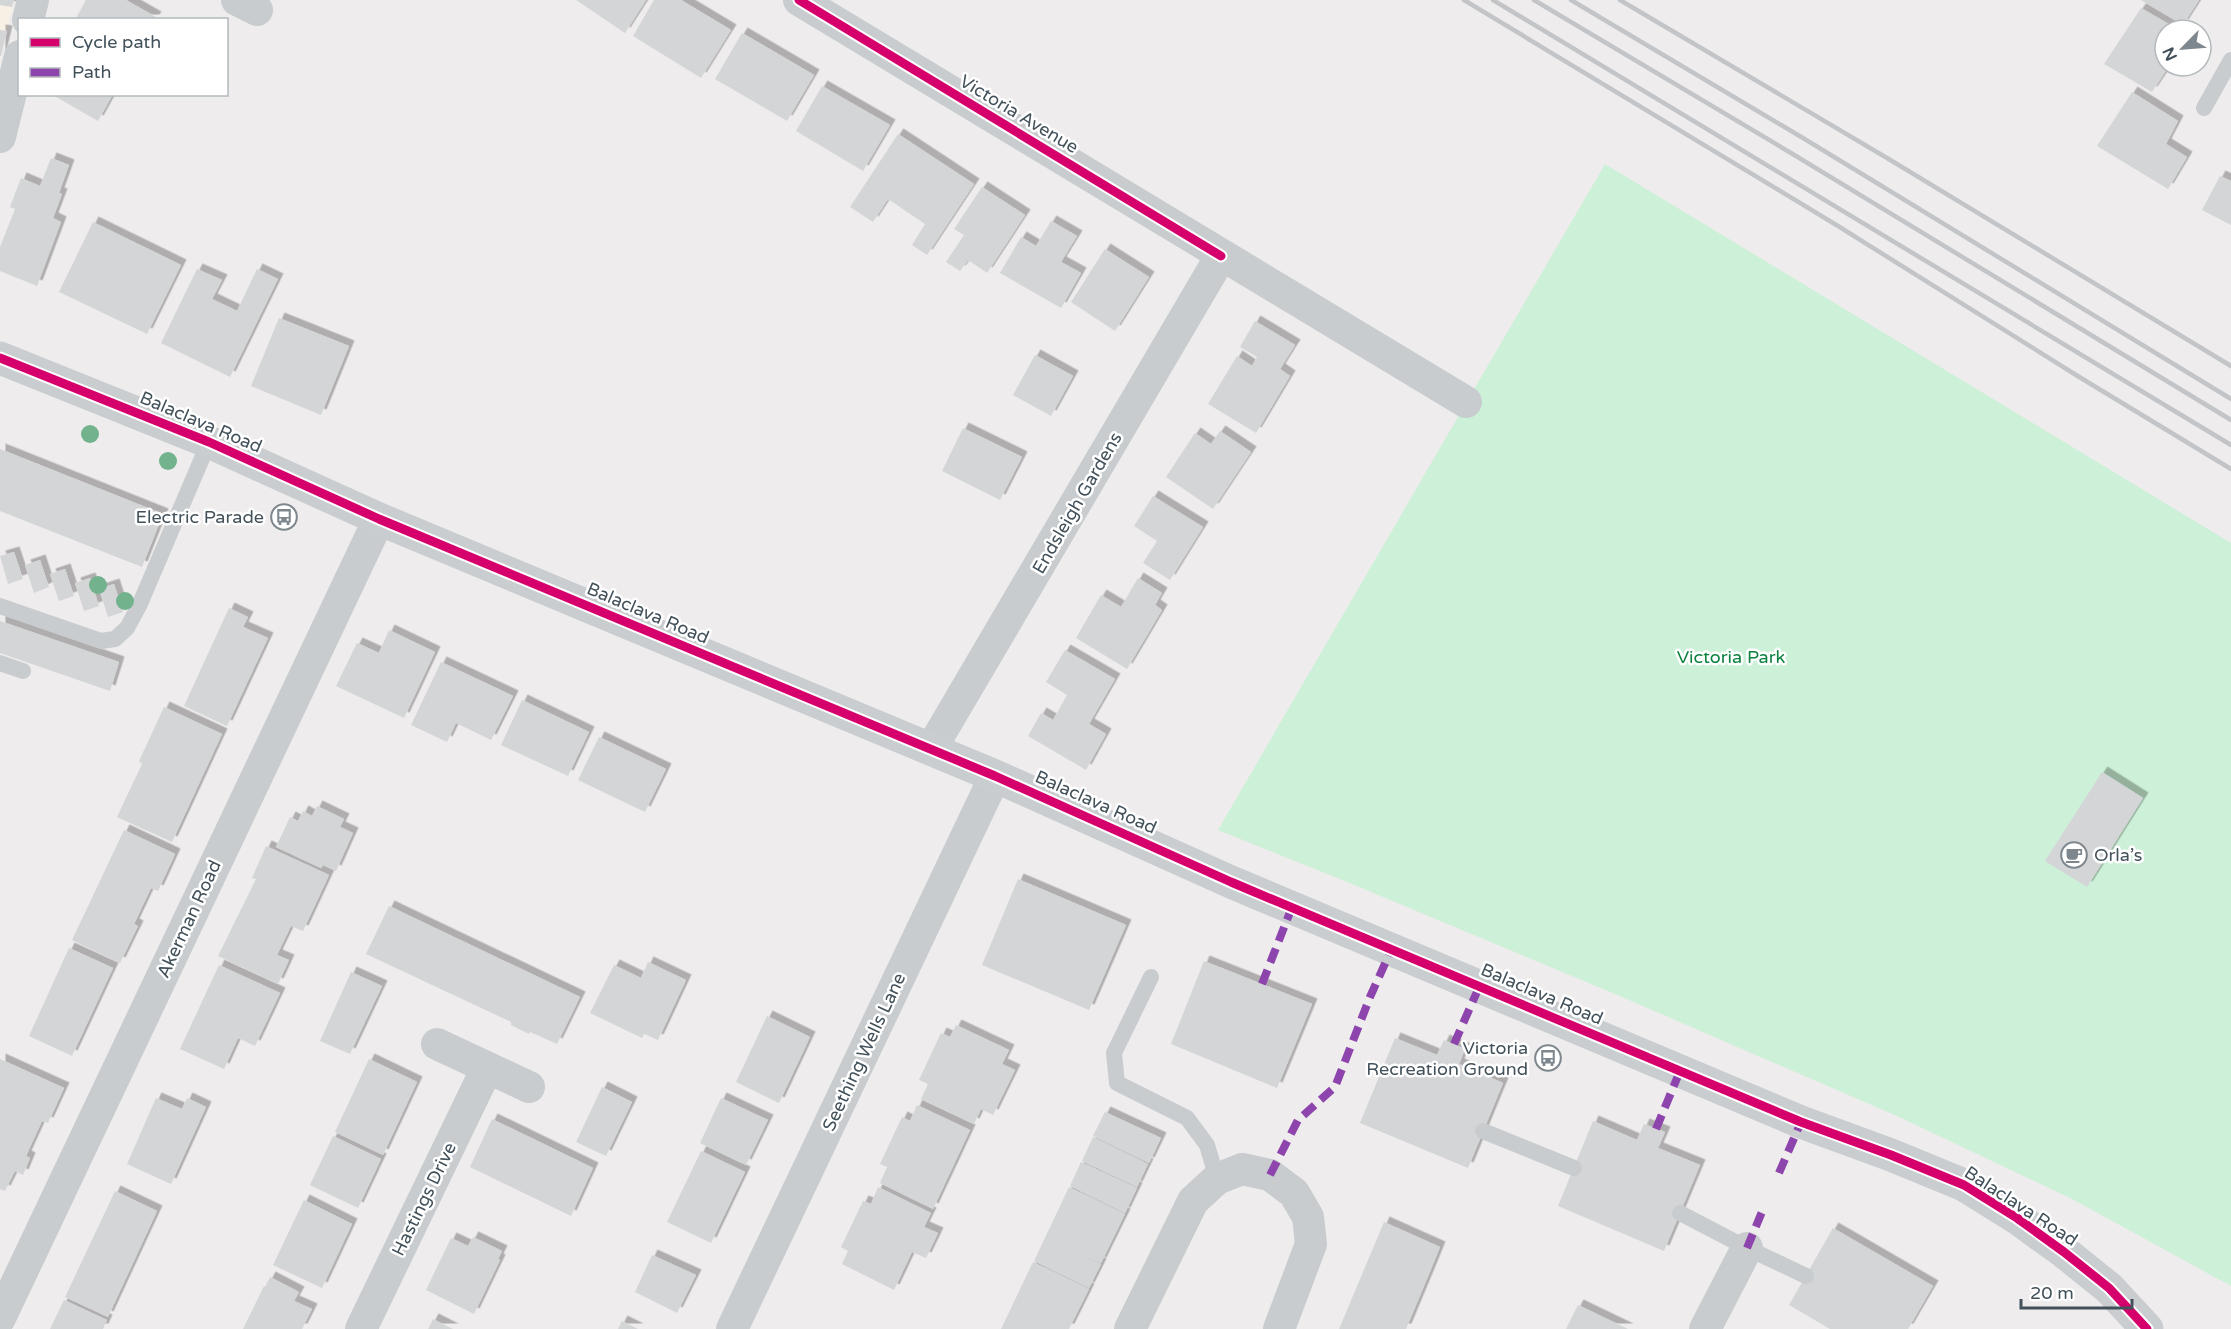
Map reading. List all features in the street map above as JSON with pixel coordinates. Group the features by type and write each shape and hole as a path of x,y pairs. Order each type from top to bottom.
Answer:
{"street":[{"path":"28,18 33,0"},
{"name":"Victoria Avenue","path":"799,0 1466,402"},
{"path":"0,137 18,64"},
{"name":"Endsleigh Gardens","path":"931,749 1221,256"},
{"name":"Balaclava Road","path":"0,358 209,442 379,519 931,749 1123,831 1232,882 1801,1122 1964,1185 2017,1218 2109,1287 2147,1329"},
{"name":"Akerman Road","path":"0,1318 379,519"},
{"name":"Seething Wells Lane","path":"732,1329 994,776"},
{"path":"437,1044 529,1087"},
{"name":"Hastings Drive","path":"361,1329 487,1068"},
{"path":"1131,1329 1193,1201 1217,1179 1242,1169 1270,1174 1294,1193 1308,1217 1311,1244 1279,1329"},
{"path":"1705,1329 1747,1248"}],"lane":[{"path":"2205,108 2231,60"},
{"path":"0,606 100,640 108,641 121,635 139,606 209,442"},
{"path":"0,663 23,671"},
{"path":"1151,977 1114,1053 1117,1083 1187,1118 1207,1145 1217,1179"},
{"path":"1483,1131 1574,1168"},
{"path":"1680,1213 1806,1276"}],"shaded area":[{"path":"0,0 14,0 0,61"}],"green space":[{"name":"Victoria Park","path":"1605,164 2231,543 2231,1286 2072,1199 1897,1116 1615,994 1218,830"}],"building":[{"path":"0,0 14,0 12,7 0,5"},
{"path":"86,0 126,0 156,17 155,18 76,18"},
{"path":"576,0 646,0 625,33"},
{"path":"654,0 681,0 731,30 701,78 633,36"},
{"path":"2141,0 2199,0 2187,18 2171,18"},
{"path":"2141,8 2158,18 2153,18 2153,78 2161,78 2152,92 2104,64"},
{"path":"0,30 7,31 1,56 0,56"},
{"path":"742,33 814,75 787,121 715,79"},
{"path":"822,86 890,125 863,171 796,131"},
{"path":"2132,92 2178,121 2166,144 2187,157 2168,189 2097,146"},
{"path":"54,96 112,96 98,121"},
{"path":"898,134 974,184 927,255 912,245 925,224 888,199 873,222 850,207"},
{"path":"51,158 69,165 53,218 61,222 37,286 0,271 0,247 15,209 10,207 21,178 40,186"},
{"path":"2220,176 2231,181 2231,225 2202,210"},
{"path":"982,187 1025,215 987,273 968,260 960,271 946,262 964,235 954,229"},
{"path":"1051,221 1077,236 1061,262 1081,273 1061,308 1000,273 1021,237 1036,246"},
{"path":"93,222 181,265 147,334 59,292"},
{"path":"1105,249 1149,277 1115,331 1071,302"},
{"path":"197,269 222,280 212,299 237,311 257,269 278,279 230,377 161,343"},
{"path":"279,318 349,346 321,415 251,386"},
{"path":"1255,321 1295,345 1280,369 1290,376 1256,433 1208,404 1237,356 1252,366 1257,357 1240,347"},
{"path":"1035,355 1073,376 1051,416 1013,395"},
{"path":"963,428 1022,457 1000,500 942,471"},
{"path":"1220,431 1251,452 1213,509 1166,477 1195,433 1211,444"},
{"path":"0,449 163,514 142,567 0,511"},
{"path":"1153,496 1203,527 1170,580 1143,563 1157,541 1134,526"},
{"path":"14,552 23,579 8,584 0,556"},
{"path":"40,560 49,587 34,593 25,565"},
{"path":"65,569 74,596 59,601 50,574"},
{"path":"90,578 99,606 84,611 75,583"},
{"path":"1138,578 1162,593 1155,605 1162,610 1127,669 1076,638 1101,595 1121,607"},
{"path":"114,584 123,612 108,617 99,589"},
{"path":"229,608 248,617 243,627 268,638 227,726 184,706"},
{"path":"0,621 119,662 110,691 0,653"},
{"path":"389,630 435,652 404,718 336,686 357,643 379,653"},
{"path":"1065,650 1115,679 1089,724 1106,734 1086,770 1028,736 1041,713 1053,720 1067,695 1046,682"},
{"path":"441,662 513,696 491,740 456,723 447,742 411,725"},
{"path":"522,700 589,732 568,776 501,745"},
{"path":"164,707 222,734 172,842 117,817 142,764 139,761"},
{"path":"599,737 666,769 645,812 578,780"},
{"path":"2102,772 2143,798 2087,887 2045,861"},
{"path":"317,806 344,819 340,827 353,833 336,871 323,865 321,868 276,847 290,817 298,821 303,811 312,816"},
{"path":"124,830 175,854 158,891 151,888 134,924 138,926 120,963 72,940"},
{"path":"266,846 329,875 303,931 291,926 277,955 289,960 278,984 218,956 256,879 252,878"},
{"path":"1018,879 1126,925 1089,1010 982,965"},
{"path":"389,906 580,997 557,1044 530,1032 529,1034 511,1025 511,1022 366,954"},
{"path":"69,948 113,968 72,1056 29,1036"},
{"path":"1204,961 1312,1004 1277,1088 1171,1044"},
{"path":"648,962 686,980 658,1040 644,1034 642,1038 590,1013 614,965 641,978"},
{"path":"219,965 280,993 255,1046 238,1038 224,1069 180,1049"},
{"path":"351,972 382,986 350,1054 320,1041"},
{"path":"767,1016 810,1037 779,1103 736,1082"},
{"path":"956,1025 1009,1050 1002,1064 1015,1070 993,1115 981,1109 974,1124 921,1099 928,1084 919,1080 941,1033 950,1037"},
{"path":"1395,1038 1437,1055 1444,1040 1465,1049 1459,1064 1503,1083 1468,1168 1360,1123"},
{"path":"0,1059 64,1088 48,1123 42,1121 26,1156 30,1158 23,1175 15,1171 5,1191 0,1189"},
{"path":"369,1059 417,1082 383,1155 335,1132"},
{"path":"602,1087 632,1102 606,1156 576,1142"},
{"path":"156,1098 182,1109 187,1098 206,1107 171,1184 127,1164"},
{"path":"721,1098 768,1120 746,1165 700,1143"},
{"path":"917,1105 970,1130 933,1209 880,1183 887,1167 880,1164 902,1117 910,1121"},
{"path":"1105,1112 1161,1138 1149,1163 1093,1136"},
{"path":"492,1119 593,1168 571,1216 470,1167"},
{"path":"1593,1121 1637,1140 1644,1124 1665,1132 1658,1148 1700,1165 1664,1251 1558,1206"},
{"path":"333,1136 381,1159 358,1208 310,1185"},
{"path":"1093,1137 1148,1164 1137,1187 1082,1161"},
{"path":"701,1151 745,1172 711,1243 667,1222"},
{"path":"1081,1162 1137,1188 1125,1213 1070,1186"},
{"path":"878,1187 931,1213 924,1227 938,1233 926,1258 912,1252 894,1290 842,1264 848,1251 841,1247 863,1201 871,1204"},
{"path":"1069,1187 1125,1214 1101,1263 1080,1254 1101,1264 1089,1288 1034,1261"},
{"path":"115,1191 157,1211 108,1317 65,1297"},
{"path":"304,1200 352,1224 322,1288 273,1265"},
{"path":"1384,1222 1440,1247 1406,1329 1339,1329"},
{"path":"1833,1228 1933,1286 1908,1329 1830,1329 1789,1305"},
{"path":"473,1237 502,1251 498,1259 500,1260 474,1314 426,1290 451,1238 468,1246"},
{"path":"652,1255 696,1275 677,1313 635,1292"},
{"path":"1033,1262 1089,1289 1069,1329 1001,1329"},
{"path":"270,1277 299,1292 294,1301 312,1309 302,1329 243,1329"},
{"path":"64,1300 107,1320 103,1329 50,1329"},
{"path":"1578,1305 1628,1329 1566,1329"},
{"path":"433,1319 453,1329 428,1329"},
{"path":"622,1321 638,1329 618,1329"}],"railway":[{"path":"1464,0 1838,226 2231,469"},
{"path":"1493,0 2231,445"},
{"path":"1534,0 2231,420"},
{"path":"1571,0 1803,138 2231,399"},
{"path":"1620,0 2231,366"}],"marked path":[{"path":"1262,984 1292,907"},
{"path":"1270,1175 1298,1120 1335,1087 1392,948"},
{"path":"1454,1044 1480,985"},
{"path":"1656,1129 1680,1071"},
{"path":"1779,1173 1801,1122"},
{"path":"1747,1248 1764,1207"}],"cycle path":[{"path":"799,0 1221,256"},
{"path":"0,358 209,442 379,519 995,776 1231,882 1801,1122 1964,1185 2017,1218 2064,1252 2109,1288 2147,1329"}],"place":[{"name":"Electric Parade","path":"284,517"},
{"name":"Orla’s","path":"2074,855"},
{"name":"Victoria Recreation Ground","path":"1548,1058"}]}
